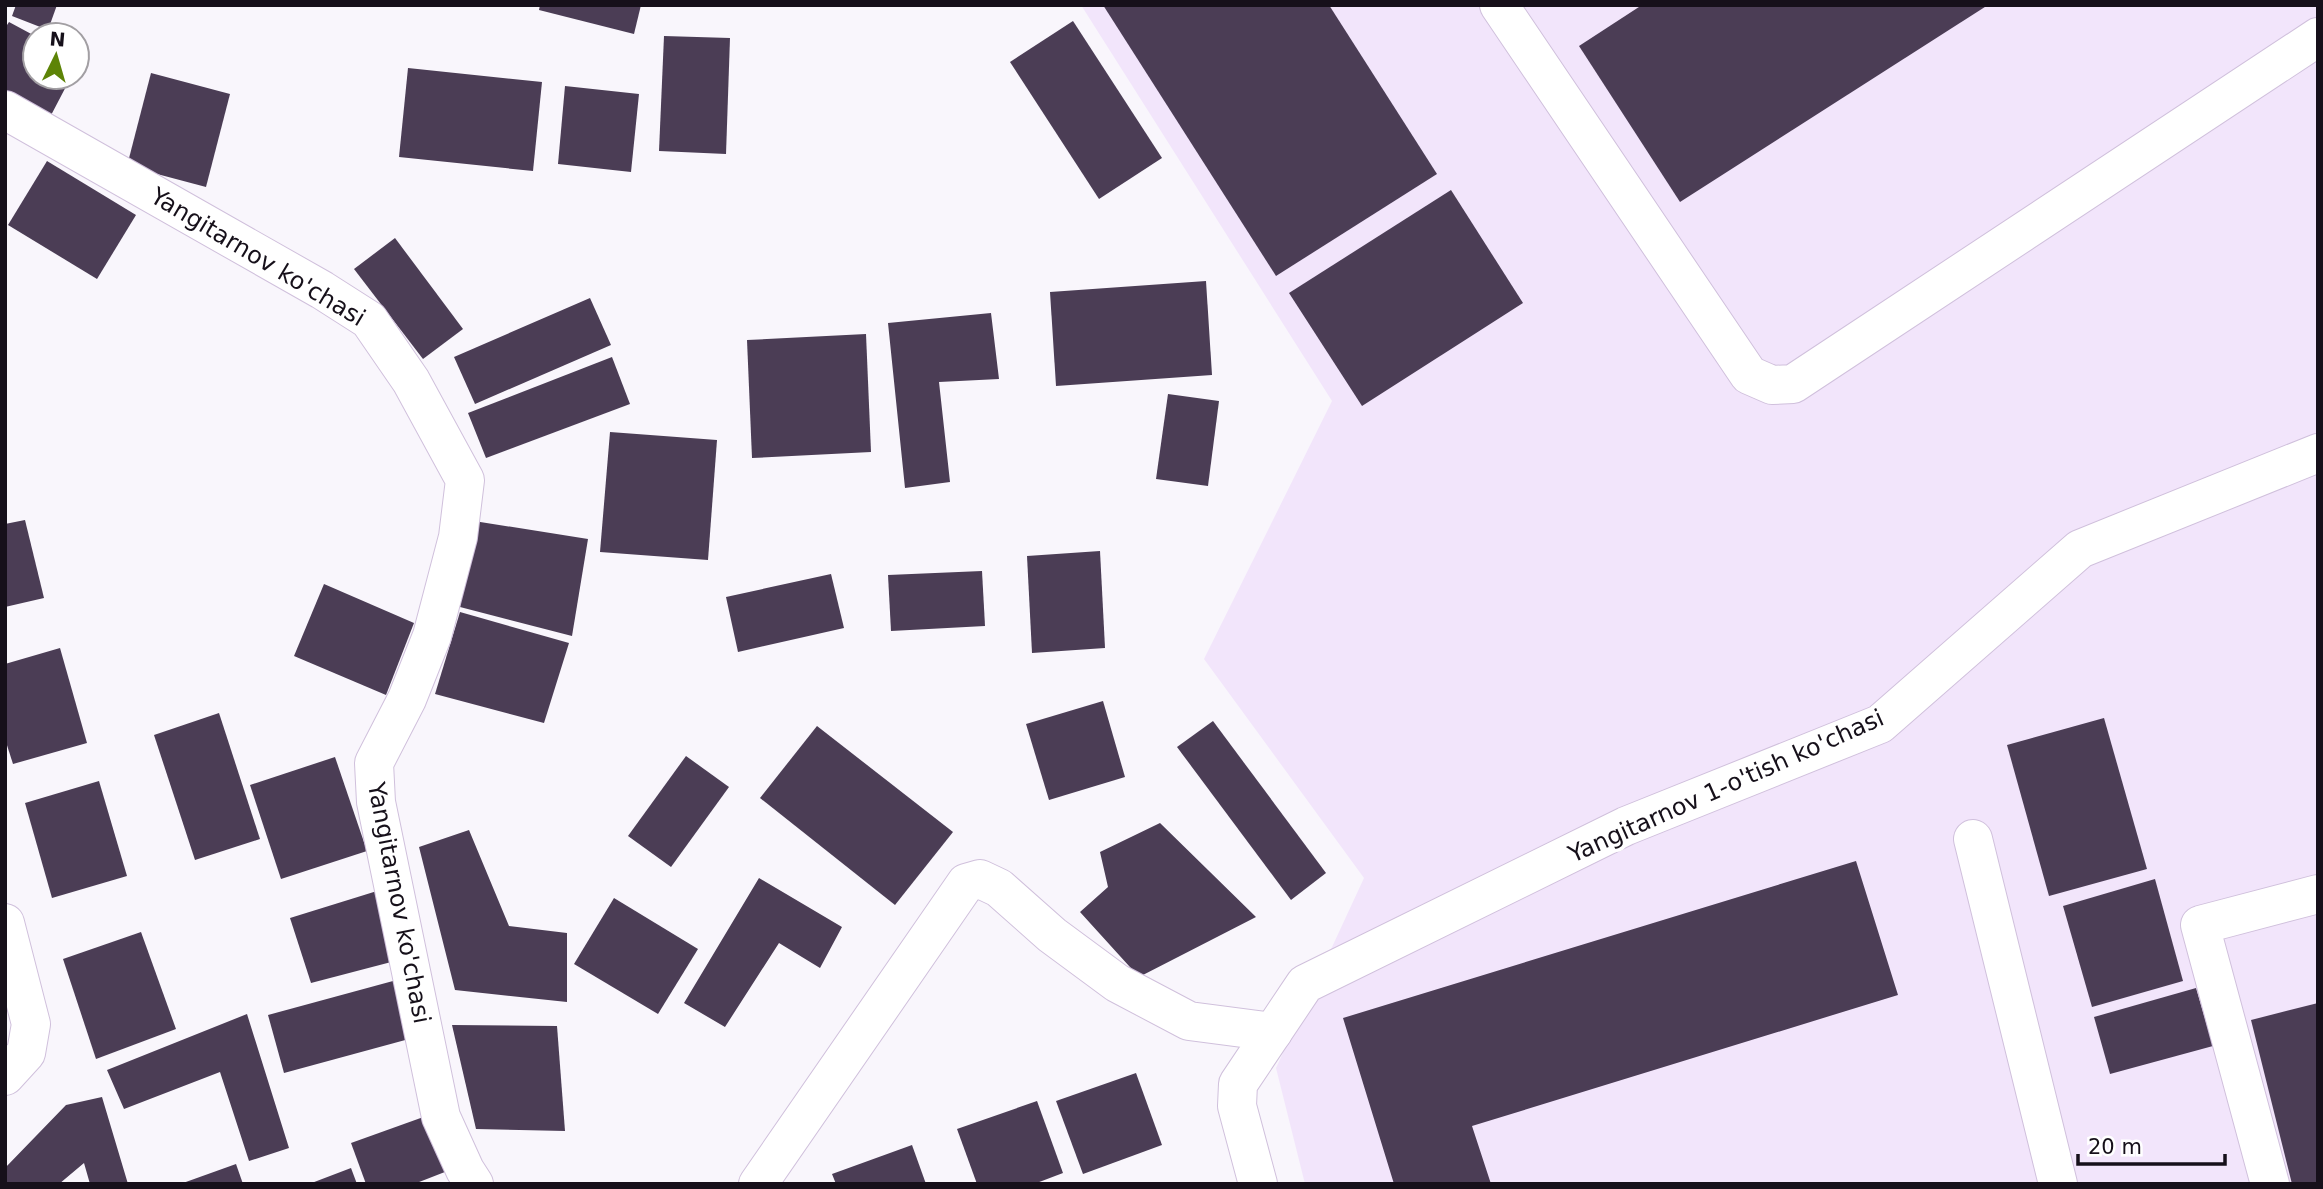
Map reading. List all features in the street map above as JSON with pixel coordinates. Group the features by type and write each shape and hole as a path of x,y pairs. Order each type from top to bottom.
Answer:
{"street":[{"path":"1499,5 1749,375 1772,385 1793,384 2318,37"},
{"name":"Yangitarnov ko'chasi","path":"5,110 311,284 369,320 411,381 465,480 458,537 432,636 407,699 374,763 376,802 441,1116 474,1184"},
{"name":"Yangitarnov 1-o'tish ko'chasi","path":"1258,1184 1237,1106 1238,1084 1305,984 1626,826 1880,724 2080,549 2318,453"},
{"path":"1973,839 2058,1184"},
{"path":"758,1184 966,883 980,879 999,888 1052,935 1129,990 1189,1021 1273,1032"},
{"path":"2270,1184 2200,925 2318,894"},
{"path":"5,923 31,1024 26,1053 5,1076"}],"shaded area":[{"path":"1081,5 2318,5 2318,1184 1305,1184 1276,1068 1364,878 1204,659 1332,401"}],"building":[{"path":"16,5 57,5 51,21 25,21 12,16"},
{"path":"540,5 641,5 634,34 539,10"},
{"path":"1103,5 1329,5 1437,174 1276,276"},
{"path":"1642,5 1988,5 1680,202 1579,46"},
{"path":"1073,21 1162,158 1099,199 1010,62"},
{"path":"9,22 21,28 21,91 64,91 48,121 5,98 5,28"},
{"path":"664,36 730,38 726,154 659,151"},
{"path":"408,68 542,82 533,171 399,157"},
{"path":"151,73 230,94 206,187 127,166"},
{"path":"565,86 639,94 631,172 558,164"},
{"path":"47,161 136,215 97,279 8,225"},
{"path":"1451,190 1523,303 1362,406 1289,293"},
{"path":"395,238 463,329 423,359 354,269"},
{"path":"1206,281 1212,375 1056,386 1050,292"},
{"path":"590,298 611,345 475,404 454,357"},
{"path":"991,313 999,379 939,382 950,482 905,488 888,323"},
{"path":"866,334 871,452 752,458 747,340"},
{"path":"612,357 630,404 486,458 468,413"},
{"path":"1168,394 1219,401 1208,486 1156,479"},
{"path":"610,432 717,440 708,560 600,552"},
{"path":"25,520 44,598 5,607 5,524"},
{"path":"474,521 588,539 572,636 460,607"},
{"path":"1100,551 1105,648 1032,653 1027,556"},
{"path":"982,571 985,626 891,631 888,575"},
{"path":"831,574 844,628 738,652 726,597"},
{"path":"324,584 414,623 386,695 294,656"},
{"path":"460,612 569,643 544,723 435,694"},
{"path":"60,648 87,743 13,764 5,739 5,664"},
{"path":"1103,701 1125,777 1049,800 1026,724"},
{"path":"219,713 260,839 195,860 154,735"},
{"path":"2104,718 2147,869 2049,896 2007,745"},
{"path":"1213,721 1326,873 1291,900 1177,747"},
{"path":"817,726 953,832 895,905 760,798"},
{"path":"686,756 729,787 671,867 628,836"},
{"path":"335,757 367,851 281,879 250,785"},
{"path":"99,781 127,876 52,898 25,803"},
{"path":"1160,823 1256,917 1139,977 1080,912 1108,887 1100,852"},
{"path":"469,830 509,926 567,933 567,1002 455,990 419,847"},
{"path":"1856,861 1898,995 1472,1126 1491,1184 1394,1184 1343,1018"},
{"path":"759,878 842,927 820,968 779,943 725,1027 684,1003"},
{"path":"2155,879 2183,981 2092,1007 2063,906"},
{"path":"377,891 395,961 311,983 290,918"},
{"path":"614,898 698,949 658,1014 574,964"},
{"path":"141,932 176,1029 96,1059 63,959"},
{"path":"404,978 420,1036 284,1073 268,1015"},
{"path":"2196,988 2213,1046 2110,1074 2094,1017"},
{"path":"2318,1003 2318,1184 2292,1184 2251,1020"},
{"path":"247,1014 289,1148 249,1161 220,1072 124,1109 107,1070"},
{"path":"452,1025 557,1026 565,1131 476,1129"},
{"path":"1136,1073 1162,1145 1083,1174 1056,1101"},
{"path":"102,1097 128,1184 90,1184 84,1163 59,1184 5,1184 5,1168 66,1105"},
{"path":"1037,1101 1063,1173 1034,1184 977,1184 957,1129"},
{"path":"429,1115 450,1170 414,1184 366,1184 351,1143"},
{"path":"912,1145 926,1184 836,1184 832,1174"},
{"path":"236,1164 243,1184 183,1184 183,1183"},
{"path":"351,1168 357,1184 309,1184"}]}
